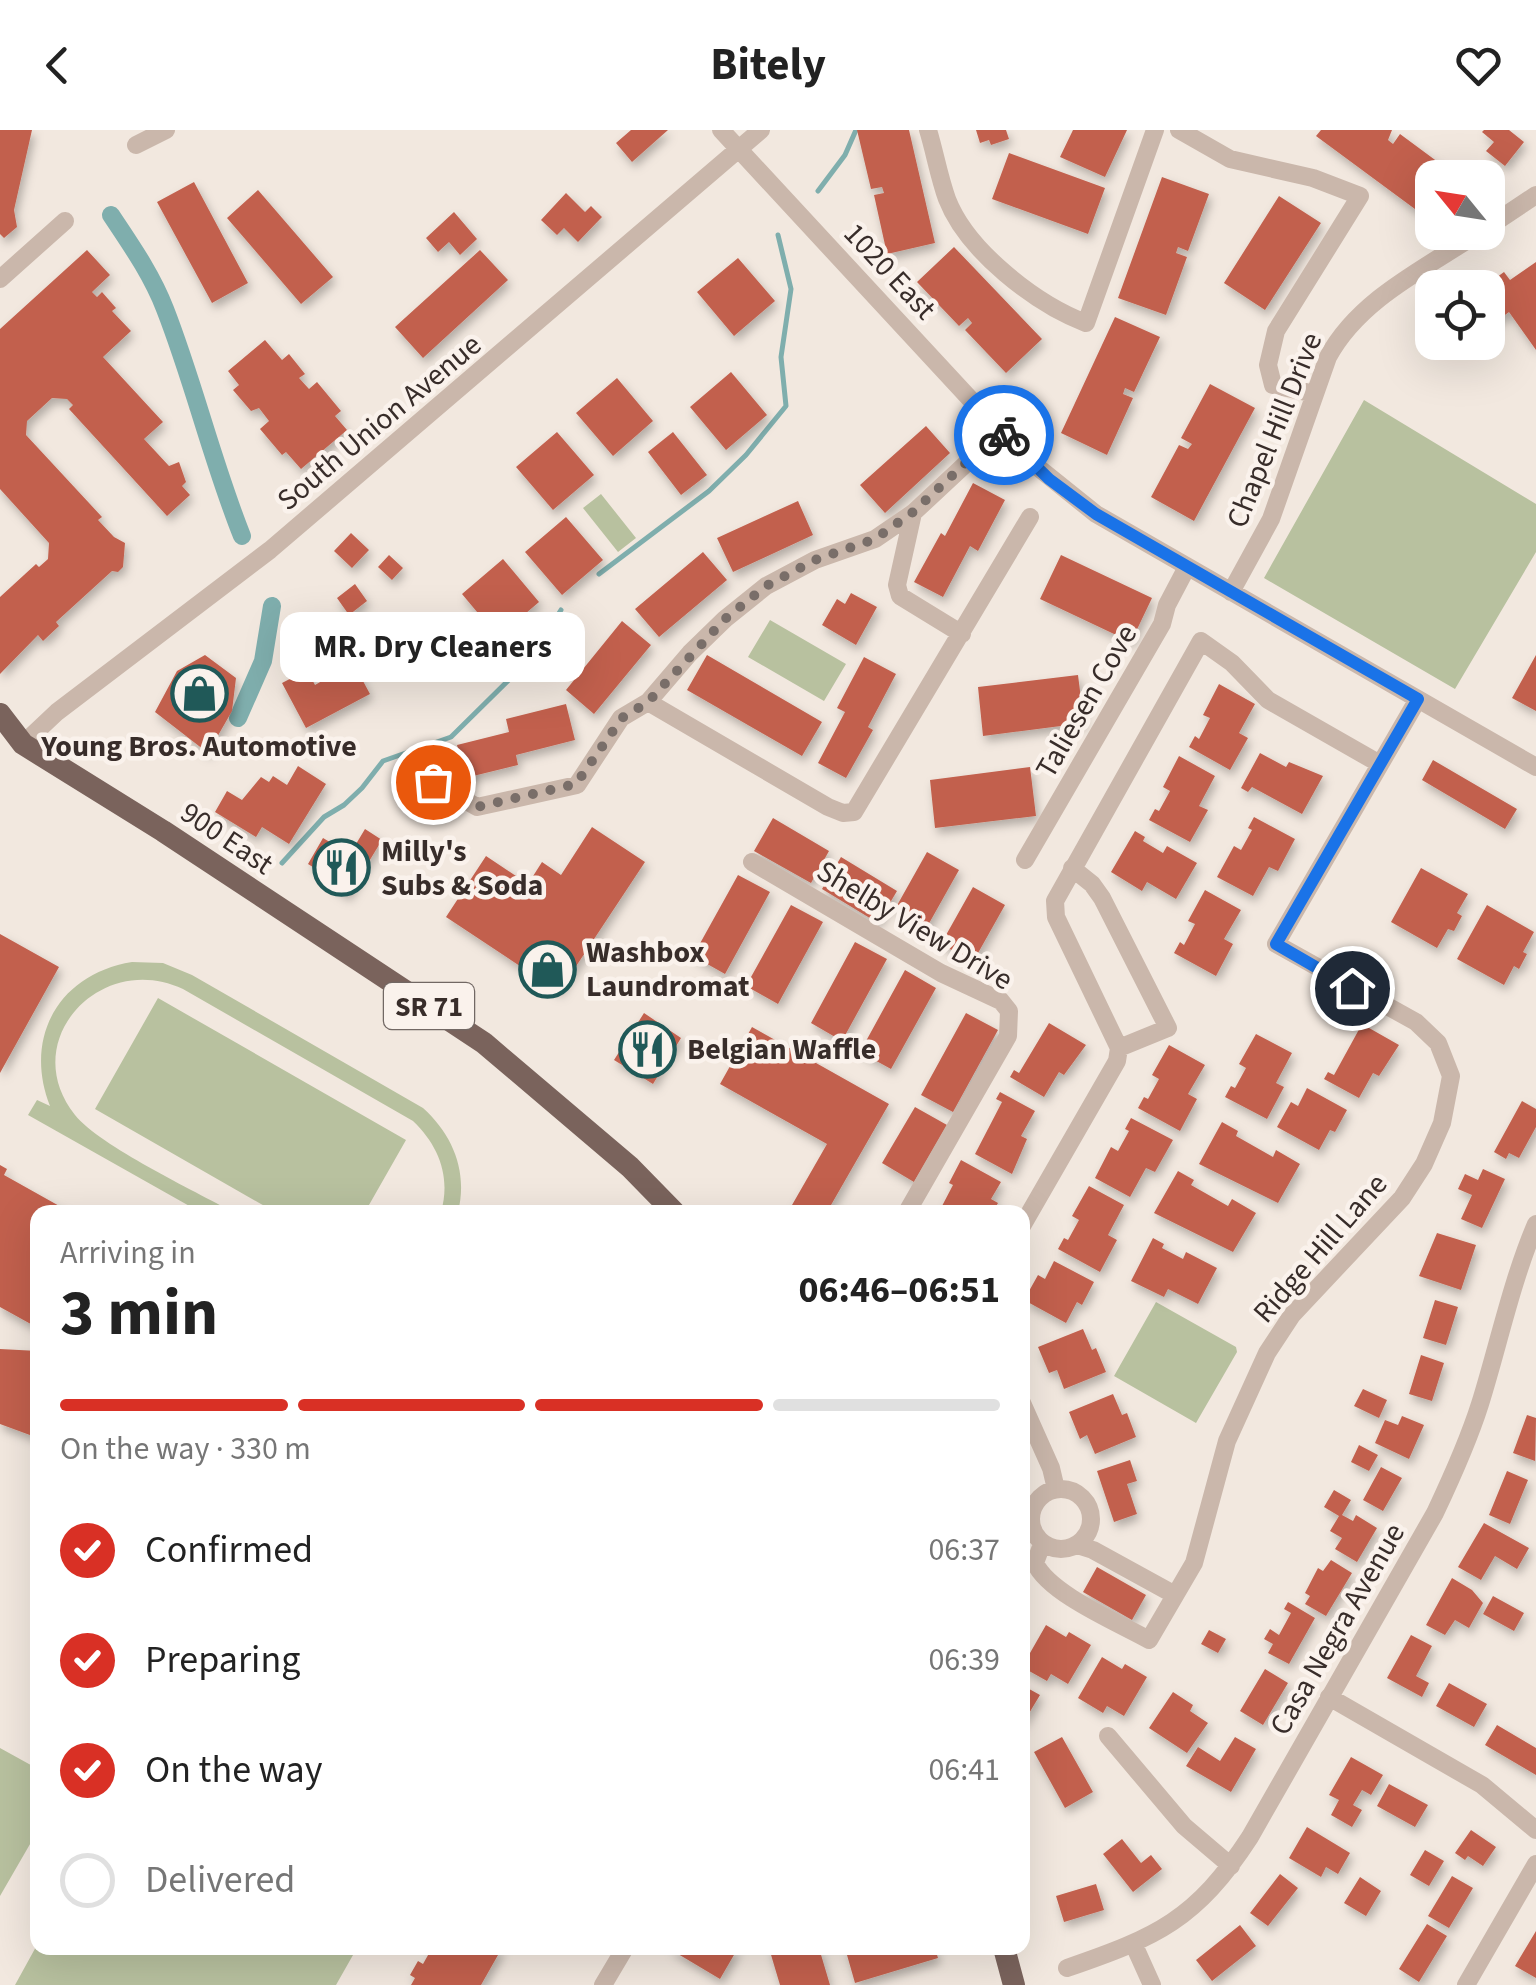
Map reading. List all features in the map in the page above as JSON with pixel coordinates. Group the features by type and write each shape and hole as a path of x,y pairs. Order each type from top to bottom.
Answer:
{"main road":[{"name":"900 East","path":"0,714 12,744 163,831 484,1042 630,1167 667,1205"},
{"path":"1006,1955 1012,1984"}],"street":[{"path":"136,146 166,130"},
{"name":"1020 East","path":"721,130 1049,479 1096,514 1536,767"},
{"name":"South Union Avenue","path":"12,744 270,550 760,130"},
{"path":"928,130 948,200 976,244 1029,294 1061,314 1086,323 1155,130"},
{"path":"1179,130 1230,159 1313,178 1360,196 1276,331 1268,364 1272,385 1315,394"},
{"path":"1505,217 1536,196"},
{"path":"0,279 64,221"},
{"name":"Chapel Hill Drive","path":"1230,592 1272,519 1328,356 1341,332 1360,313 1453,250"},
{"path":"433,782 477,807 576,784 622,718 648,702 725,619 766,586 815,560 875,539 913,512 1000,431"},
{"path":"913,512 896,585 900,596 962,634"},
{"path":"648,702 828,807 843,813 854,812 1030,518"},
{"name":"Taliesen Cove","path":"1025,860 1162,624 1167,604 1187,566"},
{"path":"1030,1212 1117,1061 1119,1048 1056,917 1054,901 1201,641 1223,656 1268,700 1380,764"},
{"name":"Ridge Hill Lane","path":"1033,1540 1040,1574 1149,1640 1194,1563 1227,1441 1267,1353 1292,1315 1402,1198 1424,1164 1442,1123 1451,1076 1438,1043 1416,1022 1276,944 1418,699"},
{"name":"Shelby View Drive","path":"752,862 941,973 1000,1001 1008,1011 1008,1036 911,1205"},
{"path":"1072,868 1102,898 1168,1028 1119,1048"},
{"name":"Casa Negra Avenue","path":"1067,1968 1134,1945 1182,1916 1231,1866 1435,1513 1458,1466 1517,1269 1536,1224"},
{"path":"1030,1421 1056,1488"},
{"path":"1030,1505 1056,1488 1078,1494 1091,1514 1085,1537 1077,1545"},
{"path":"1033,1540 1054,1549 1077,1545 1093,1550 1175,1595"},
{"path":"1329,1696 1482,1785 1536,1830"},
{"path":"1108,1736 1184,1826 1231,1866"},
{"path":"1466,1985 1536,1864"},
{"path":"1134,1945 1152,1985"},
{"path":"603,1985 621,1955"}],"green space":[{"path":"1364,400 1536,504 1536,552 1455,689 1264,578"},
{"path":"601,494 636,538 618,552 583,508"},
{"path":"770,620 846,664 824,701 748,657"},
{"path":"132,962 163,963 192,975 423,1108 443,1130 456,1155 461,1183 459,1205 443,1205 441,1163 430,1141 413,1121 183,989 152,980 123,982 97,992 76,1010 62,1032 55,1059 59,1087 87,1127 149,1167 220,1205 188,1205 28,1115 37,1100 50,1106 41,1056 54,1013 67,995 106,969"},
{"path":"158,998 406,1140 369,1205 263,1205 95,1109"},
{"path":"1156,1302 1236,1347 1237,1352 1196,1423 1114,1376"},
{"path":"0,1748 30,1765 30,1844 0,1896"},
{"path":"32,1955 353,1955 336,1985 15,1985"}],"building":[{"path":"0,130 32,130 14,210 17,227 4,238 0,234"},
{"path":"631,130 668,130 632,162 616,143"},
{"path":"857,130 909,130 935,243 887,254 874,195 884,193 882,187 871,189"},
{"path":"976,130 1006,130 1009,139 991,145 989,140 980,143"},
{"path":"1073,130 1127,130 1105,177 1060,157"},
{"path":"1321,130 1392,130 1388,140 1393,144 1400,134 1435,160 1415,160 1415,209 1316,136"},
{"path":"1509,130 1524,142 1505,166 1505,160 1497,160 1486,151 1494,142 1482,132"},
{"path":"1009,153 1105,188 1088,234 992,199"},
{"path":"1162,177 1209,194 1188,251 1178,247 1176,253 1187,257 1166,315 1118,298"},
{"path":"194,182 248,283 212,303 157,202"},
{"path":"258,190 333,277 301,304 227,218"},
{"path":"566,193 585,212 591,206 602,217 578,242 564,228 557,235 541,220"},
{"path":"1279,196 1321,223 1265,310 1224,283"},
{"path":"454,212 477,239 460,255 449,242 438,252 426,238"},
{"path":"954,247 1042,339 1006,373 965,330 972,323 968,318 959,326 917,282"},
{"path":"87,250 110,275 92,292 97,297 102,292 116,308 112,311 131,331 103,357 163,422 144,439 169,466 179,462 186,482 182,486 190,495 167,516 69,409 73,405 67,399 52,398 27,421 26,435 102,517 98,520 125,543 123,567 112,571 56,622 59,626 43,641 38,635 0,674 0,597 36,564 39,567 48,559 49,543 0,489 0,329"},
{"path":"480,250 508,280 423,358 395,327"},
{"path":"738,258 775,301 734,336 697,292"},
{"path":"1536,262 1536,350 1509,312 1505,315 1505,273 1510,280"},
{"path":"1115,317 1160,337 1134,392 1125,388 1123,394 1133,398 1107,455 1061,433"},
{"path":"265,340 282,360 289,354 305,374 299,378 309,389 317,382 341,411 335,416 347,430 301,469 286,452 282,455 260,429 269,421 259,408 251,411 233,390 239,385 228,371"},
{"path":"731,372 767,415 726,450 690,407"},
{"path":"617,378 653,421 613,456 576,413"},
{"path":"1210,384 1255,408 1194,521 1151,497 1179,445 1188,449 1192,444 1181,438"},
{"path":"926,426 950,453 885,513 860,485"},
{"path":"557,432 594,475 553,510 516,467"},
{"path":"673,432 707,475 681,495 648,452"},
{"path":"973,483 1005,500 978,551 970,546 943,597 914,582 941,533 945,536"},
{"path":"798,501 813,535 733,572 717,538"},
{"path":"566,517 603,560 562,595 525,552"},
{"path":"351,533 369,550 352,568 334,551"},
{"path":"703,552 727,580 659,637 635,609"},
{"path":"389,555 403,568 392,580 378,567"},
{"path":"1061,555 1152,598 1131,642 1040,599"},
{"path":"503,559 539,602 498,637 462,594"},
{"path":"355,584 367,601 349,615 337,598"},
{"path":"851,593 877,607 856,645 822,625 837,599 845,604"},
{"path":"622,621 651,645 594,714 566,690"},
{"name":"Young Bros. Automotive","path":"205,655 236,678 232,711 208,753 155,712 177,671"},
{"path":"707,655 822,722 802,756 687,690"},
{"path":"1536,655 1536,711 1512,698"},
{"path":"350,657 370,694 306,728 282,683 307,670 315,685 327,678 324,671"},
{"path":"864,657 896,674 868,727 873,730 846,778 818,763 845,712 837,708"},
{"path":"1078,675 1084,723 983,736 978,687"},
{"path":"1219,684 1255,704 1239,733 1248,738 1230,770 1189,747 1195,736 1199,739 1210,718 1203,715"},
{"path":"566,704 575,740 516,755 518,765 465,778 457,745 509,732 506,719"},
{"path":"1260,753 1286,767 1289,762 1323,776 1302,814 1252,787 1248,792 1241,788"},
{"path":"1179,756 1215,776 1199,806 1208,810 1190,842 1149,820 1170,791 1163,787"},
{"path":"1433,760 1517,809 1505,829 1422,780"},
{"path":"298,766 326,784 289,844 262,827 256,837 215,812 227,791 242,800 261,777 269,782 273,776 287,785"},
{"path":"1030,767 1036,816 935,828 930,780"},
{"path":"1254,817 1295,839 1278,871 1269,867 1253,896 1217,877 1234,846 1241,850"},
{"path":"773,818 829,851 811,883 754,851"},
{"path":"592,827 645,862 559,992 446,917 486,856 528,884 542,862 561,875"},
{"path":"365,829 382,840 348,896 332,886 335,881 308,864 323,838 350,854"},
{"path":"1135,831 1163,853 1167,846 1197,863 1176,899 1147,882 1142,891 1111,872"},
{"path":"927,852 959,870 927,927 895,909"},
{"path":"841,857 897,891 878,923 822,889"},
{"path":"1421,868 1468,894 1457,913 1462,916 1454,931 1448,929 1437,948 1391,922"},
{"path":"738,875 770,892 725,974 693,956"},
{"path":"973,887 1005,905 973,962 941,944"},
{"path":"1205,890 1241,910 1224,939 1233,944 1216,976 1174,953 1180,942 1184,945 1195,924 1188,921"},
{"path":"791,905 823,922 778,1004 746,986"},
{"path":"1487,905 1534,932 1519,969 1514,966 1504,985 1457,959"},
{"path":"0,934 59,967 0,1073"},
{"path":"855,942 887,959 842,1041 811,1023"},
{"path":"905,970 936,988 891,1069 860,1052"},
{"name":"Belgian Waffle","path":"644,1013 681,1038 653,1084 614,1060"},
{"path":"966,1013 998,1030 953,1112 921,1095"},
{"path":"1049,1023 1086,1045 1064,1075 1059,1072 1044,1097 1010,1077 1014,1070 1019,1073"},
{"path":"1362,1024 1399,1045 1379,1076 1373,1073 1359,1098 1324,1079 1328,1072 1334,1075"},
{"path":"752,1027 889,1104 831,1205 792,1205 827,1144 720,1084"},
{"path":"1256,1034 1292,1053 1276,1083 1284,1087 1267,1119 1225,1097 1246,1068 1239,1064"},
{"path":"1169,1045 1205,1065 1188,1094 1197,1099 1180,1131 1138,1108 1159,1079 1152,1075"},
{"path":"1307,1088 1347,1110 1319,1150 1277,1127 1291,1102 1298,1106"},
{"path":"1000,1092 1035,1111 1021,1136 1027,1139 1012,1174 975,1154 1002,1102 996,1099"},
{"path":"1522,1101 1536,1109 1536,1127 1519,1158 1509,1153 1506,1159 1494,1152"},
{"path":"915,1107 947,1125 914,1182 882,1163"},
{"path":"1131,1118 1173,1140 1155,1172 1146,1168 1130,1197 1095,1178 1111,1147 1118,1151"},
{"path":"1222,1122 1238,1131 1236,1136 1273,1157 1276,1150 1300,1164 1278,1203 1199,1164"},
{"path":"961,1160 1001,1182 991,1199 998,1203 943,1205 953,1185 949,1183"},
{"path":"0,1165 7,1169 4,1175 58,1205 30,1205 30,1324 0,1307"},
{"path":"1483,1169 1505,1179 1482,1228 1461,1219 1472,1195 1458,1189 1465,1174 1478,1180"},
{"path":"1178,1171 1194,1180 1191,1185 1228,1206 1232,1199 1256,1213 1233,1252 1154,1213"},
{"path":"1089,1186 1124,1205 1108,1235 1117,1240 1100,1272 1058,1249 1079,1220 1072,1216"},
{"path":"1437,1233 1476,1245 1461,1290 1419,1276"},
{"path":"1153,1238 1164,1244 1162,1248 1183,1259 1186,1252 1217,1268 1198,1304 1168,1289 1164,1297 1131,1281"},
{"path":"1054,1261 1094,1282 1082,1305 1077,1302 1066,1323 1030,1303 1030,1289 1038,1275 1045,1279"},
{"path":"1435,1300 1458,1307 1446,1345 1423,1338"},
{"path":"1083,1329 1106,1372 1064,1389 1057,1370 1049,1373 1038,1347"},
{"path":"0,1349 30,1351 30,1435 0,1424"},
{"path":"1421,1355 1444,1363 1432,1401 1409,1394"},
{"path":"1363,1389 1387,1400 1379,1418 1354,1406"},
{"path":"1113,1394 1122,1415 1127,1413 1136,1437 1095,1454 1087,1435 1080,1439 1069,1412"},
{"path":"1527,1415 1536,1418 1535,1461 1513,1453"},
{"path":"1402,1416 1424,1425 1409,1459 1375,1443 1385,1420 1398,1425"},
{"path":"1359,1445 1378,1455 1369,1471 1351,1462"},
{"path":"1130,1460 1137,1481 1127,1484 1137,1514 1114,1522 1097,1471"},
{"path":"1381,1467 1402,1478 1383,1511 1363,1500"},
{"path":"1507,1471 1528,1480 1510,1524 1489,1515"},
{"path":"1334,1490 1351,1500 1342,1515 1353,1521 1356,1515 1377,1528 1357,1562 1335,1549 1342,1538 1330,1531 1339,1516 1324,1507"},
{"path":"1484,1523 1529,1548 1517,1569 1495,1556 1481,1580 1458,1567"},
{"path":"1331,1560 1352,1573 1326,1616 1305,1604 1310,1596 1305,1593 1318,1568 1323,1571"},
{"path":"1097,1567 1146,1595 1132,1620 1083,1592"},
{"path":"1452,1578 1472,1590 1483,1603 1469,1628 1455,1620 1445,1635 1426,1625"},
{"path":"1493,1596 1524,1613 1514,1631 1483,1614"},
{"path":"1288,1602 1315,1618 1289,1664 1268,1653 1273,1644 1264,1639 1270,1629 1279,1635 1291,1613 1284,1609"},
{"path":"1046,1625 1091,1645 1068,1684 1051,1674 1047,1681 1030,1671 1030,1653"},
{"path":"1209,1630 1226,1639 1218,1653 1201,1644"},
{"path":"1411,1635 1432,1646 1416,1676 1429,1683 1422,1697 1387,1678"},
{"path":"1102,1657 1147,1677 1124,1716 1107,1706 1103,1713 1078,1698"},
{"path":"1265,1669 1288,1683 1263,1725 1240,1711"},
{"path":"1449,1683 1487,1704 1474,1727 1436,1706"},
{"path":"1030,1689 1040,1695 1030,1712"},
{"path":"1173,1692 1193,1705 1190,1711 1208,1723 1187,1753 1149,1728"},
{"path":"1497,1725 1536,1748 1536,1775 1485,1745"},
{"path":"1062,1737 1093,1792 1065,1808 1034,1752"},
{"path":"1235,1737 1256,1749 1231,1792 1186,1766 1198,1747 1220,1761"},
{"path":"1351,1757 1383,1775 1371,1795 1362,1790 1353,1805 1362,1810 1352,1827 1331,1815 1339,1800 1329,1795"},
{"path":"1389,1784 1428,1805 1415,1827 1377,1806"},
{"path":"1307,1827 1350,1853 1338,1874 1326,1867 1321,1877 1289,1858"},
{"path":"1471,1830 1496,1847 1483,1866 1455,1853"},
{"path":"1122,1839 1141,1863 1151,1855 1162,1869 1133,1892 1103,1854"},
{"path":"1425,1850 1444,1861 1429,1886 1410,1875"},
{"path":"1280,1874 1298,1888 1268,1926 1250,1913"},
{"path":"1452,1876 1473,1888 1449,1928 1428,1916"},
{"path":"1360,1877 1381,1891 1366,1916 1344,1903"},
{"path":"1096,1884 1104,1910 1064,1922 1056,1896"},
{"path":"1427,1924 1447,1936 1419,1982 1399,1969"},
{"path":"1240,1925 1256,1946 1212,1981 1196,1960"},
{"path":"1536,1931 1536,1978 1515,1966"},
{"path":"428,1955 498,1955 481,1985 411,1985 415,1978 410,1975 418,1961 423,1964"},
{"path":"680,1955 734,1955 720,1979"},
{"path":"771,1955 821,1955 830,1985 780,1985"},
{"path":"847,1955 937,1955 938,1958 855,1983"}],"waterway":[{"path":"818,191 845,155 856,130"},
{"path":"111,215 165,309 242,536"},
{"path":"599,574 709,491 746,455 786,406 781,357 791,289 778,235"},
{"path":"238,718 263,661 272,606"},
{"path":"282,863 324,817 362,788 383,761 451,737 529,660 561,610"}],"way so far":[{"path":"433,782 477,807 576,784 622,718 648,702 725,619 766,586 815,560 875,539 913,512 1000,431 1004,435"}],"place":[{"name":"Young Bros. Automotive","path":"199,694"},
{"name":"MR. Dry Cleaners","path":"433,782"},
{"name":"Milly's Subs & Soda","path":"342,868"},
{"name":"Washbox Laundromat","path":"547,969"},
{"name":"Belgian Waffle","path":"648,1049"}],"route":[{"path":"1004,435 1049,479 1096,514 1418,699 1276,944 1352,988"}]}
